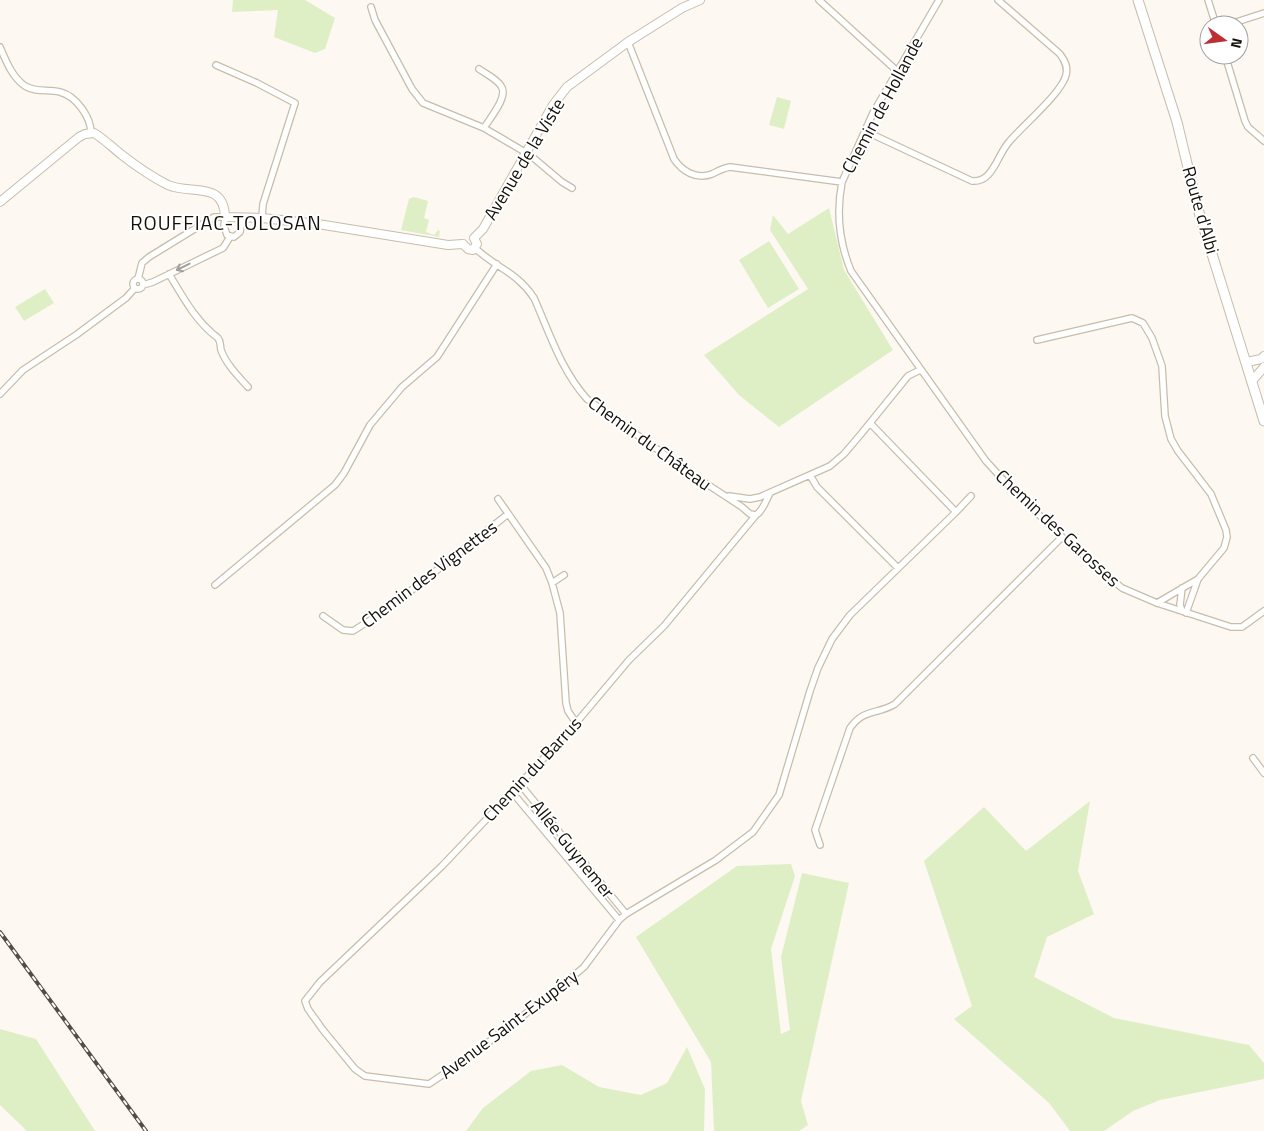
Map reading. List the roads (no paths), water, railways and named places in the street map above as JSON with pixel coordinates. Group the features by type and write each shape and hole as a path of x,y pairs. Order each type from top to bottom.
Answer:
{"main road":[{"name":"Route d'Albi","path":"1138,0 1177,122 1198,209 1264,421"}],"street":[{"name":"Avenue de la Viste","path":"474,238 483,229 553,105 568,87 628,42 682,8 700,0"},
{"path":"819,0 897,71"},
{"name":"Chemin de Hollande","path":"920,370 908,350 851,271 843,250 839,222 839,194 842,182 864,131 939,0"},
{"path":"864,131 966,178 979,182 985,179 990,174 1008,143 1060,88 1066,76 1065,61 1060,54 998,0"},
{"path":"1208,0 1213,15"},
{"path":"371,7 378,26 412,89 423,103 484,128 526,153 572,188"},
{"path":"1249,18 1264,13"},
{"path":"628,42 674,158 679,167 686,173 706,175 730,167 842,182"},
{"path":"0,47 15,77 26,86 36,91 60,92 72,99 87,115 90,121 91,133"},
{"path":"216,65 257,83 295,103 263,204 262,218"},
{"path":"1228,65 1245,121 1248,127 1264,141"},
{"path":"479,69 501,86 504,92 503,98 484,128"},
{"path":"0,202 79,137 91,133 100,136 134,164 167,184 183,190 207,190 212,192 220,202 225,231 230,237"},
{"path":"140,282 142,263 149,256 214,216 262,218 318,224 448,245 464,244"},
{"path":"0,394 23,370 76,335 126,298 135,288 133,282 153,282 223,248 230,237 234,237 240,232 242,218"},
{"path":"467,237 474,238 477,244 475,248 468,250 464,244 467,237"},
{"name":"Chemin du Château","path":"475,248 520,280 530,291 566,372 587,400 747,511"},
{"path":"215,585 335,485 344,473 370,425 402,387 437,357 497,264"},
{"path":"169,274 196,316 218,338 226,359 248,387"},
{"path":"1037,340 1132,318 1143,323 1152,338 1162,366 1165,416 1171,439 1211,494 1227,536 1224,548 1198,579 1184,612"},
{"path":"1247,362 1264,356"},
{"path":"1252,381 1264,367"},
{"name":"Chemin du Château","path":"724,496 752,498 770,493 830,466 870,423 908,376 920,370"},
{"name":"Chemin des Garosses","path":"920,370 986,461 1007,484 1062,537 1122,588 1157,603 1219,624 1238,628 1264,611"},
{"path":"870,423 956,512"},
{"path":"810,475 817,487 898,568"},
{"path":"747,511 750,514 756,515 761,512 762,506 770,493"},
{"name":"Avenue Saint-Exupéry","path":"305,1001 308,1009 323,1030 356,1069 366,1076 429,1084 469,1057 584,967 619,920 626,914 716,860 753,832 778,795 810,691 818,668 832,639 850,615 956,512 970,496"},
{"path":"746,525 746,503 752,498 760,500 762,506"},
{"path":"498,499 546,568 552,583 560,613 566,703 568,711 576,722"},
{"name":"Chemin des Vignettes","path":"323,616 344,630 353,631 389,608 508,514"},
{"name":"Chemin du Barrus","path":"305,1001 320,982 442,866 520,784 629,660 664,626 756,515"},
{"path":"820,845 815,830 850,728 856,719 863,714 886,710 895,704 1062,537"},
{"path":"552,583 564,575"},
{"path":"1157,603 1198,579"},
{"path":"1182,588 1180,605 1184,612"},
{"path":"1253,758 1264,773"},
{"name":"Allée Guynemer","path":"520,784 626,914"},
{"name":"Allée Guynemer","path":"512,792 619,920"}],"railway":[{"path":"0,932 146,1131"}],"district":[{"name":"ROUFFIAC-TOLOSAN","path":"226,222"}]}
